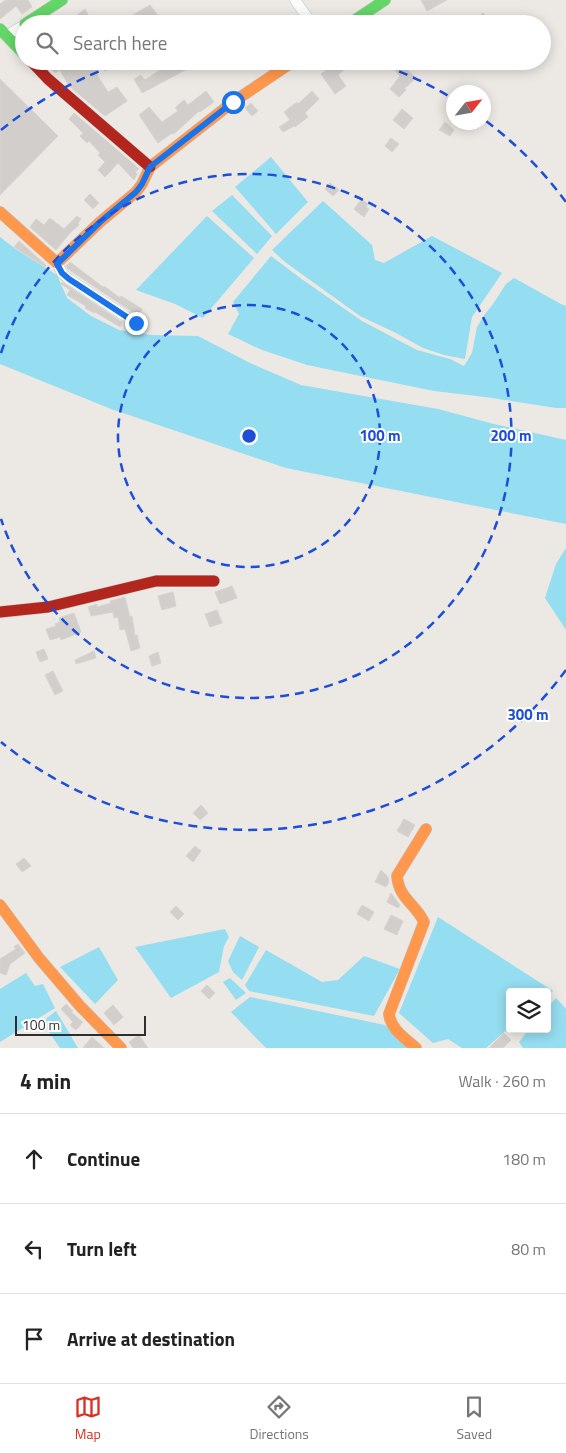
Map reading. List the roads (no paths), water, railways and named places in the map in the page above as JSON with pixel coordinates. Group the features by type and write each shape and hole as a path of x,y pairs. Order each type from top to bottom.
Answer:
{"street":[{"path":"38,15 62,0"},
{"path":"295,0 306,15"},
{"path":"362,15 385,0"},
{"path":"15,28 3,33 15,45"},
{"path":"40,70 150,167"},
{"path":"57,264 100,222 136,192 150,167 233,102 281,70"},
{"path":"0,212 57,264 62,273 69,279 136,323"},
{"path":"0,612 48,607 156,581 214,581"},
{"path":"416,1048 393,1026 389,1020 389,1014 424,922 421,915 400,894 397,876 426,828"},
{"path":"0,905 39,958 80,1006 121,1048"}],"water":[{"path":"271,157 308,202 276,234 235,187"},
{"path":"232,195 272,236 257,254 212,211"},
{"path":"323,201 372,245 375,260 384,263 432,236 502,273 472,317 465,359 423,348 360,316 285,262 272,250"},
{"path":"207,216 254,258 203,318 175,304 136,290"},
{"path":"0,237 57,275 67,298 91,316 119,330 152,335 198,336 250,363 301,385 438,409 566,440 566,524 286,468 111,409 0,364"},
{"path":"271,256 362,321 417,350 450,359 464,366 472,353 477,327 506,284 514,278 566,306 566,408 434,391 307,365 262,350 228,334 239,314 233,302"},
{"path":"566,548 566,630 545,598 556,564"},
{"path":"438,917 548,988 506,988 506,1030 486,1048 462,1048 448,1039 433,1043 399,1013"},
{"path":"225,929 229,937 224,946 219,972 171,998 135,947"},
{"path":"240,936 259,947 242,980 233,972 228,961"},
{"path":"99,947 118,980 95,1004 60,967"},
{"path":"266,950 322,982 338,980 364,956 400,969 374,1016 249,991 245,985"},
{"path":"26,973 35,986 43,984 55,1008 0,1042 0,989"},
{"path":"230,978 246,993 236,1000 223,982"},
{"path":"250,997 385,1025 410,1048 266,1048 231,1012"},
{"path":"556,998 566,1009 566,1048 523,1048 519,1042 526,1033 551,1033 551,1004"},
{"path":"56,1011 78,1048 60,1048 42,1022"}]}
